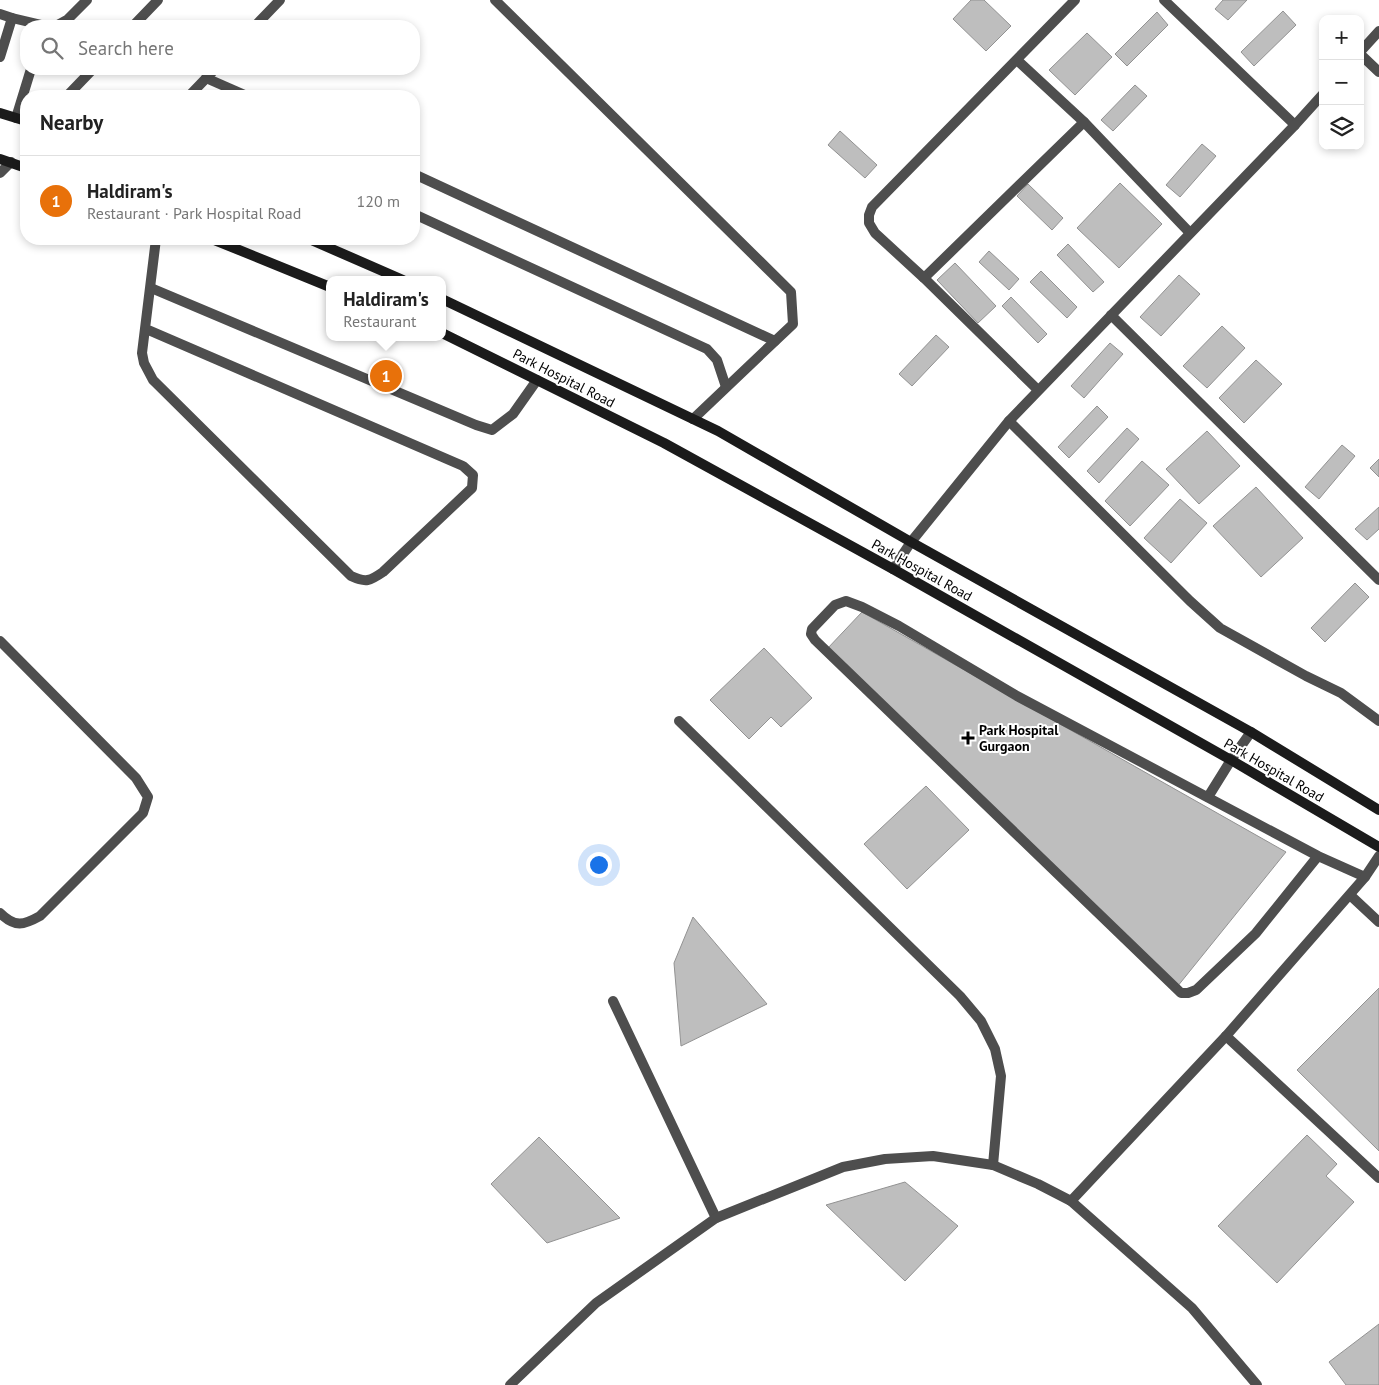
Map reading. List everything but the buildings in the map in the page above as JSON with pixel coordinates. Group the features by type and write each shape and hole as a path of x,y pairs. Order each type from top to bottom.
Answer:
{"main road":[{"path":"0,112 20,119"},
{"path":"0,159 20,166"},
{"path":"227,245 326,285"},
{"path":"323,245 394,276"},
{"name":"Park Hospital Road","path":"446,301 726,436 1251,732 1379,810"},
{"name":"Park Hospital Road","path":"446,335 664,443 893,569 1231,760 1379,847"}],"street":[{"path":"67,20 87,0"},
{"path":"139,20 158,0"},
{"path":"261,20 280,0"},
{"path":"495,0 791,292 793,324 693,419"},
{"path":"1038,390 924,278 875,233 870,223 869,215 872,208 1075,0"},
{"path":"1164,0 1295,125"},
{"path":"0,14 20,20"},
{"path":"0,57 12,18"},
{"path":"1364,48 1379,31"},
{"path":"1364,57 1379,72"},
{"path":"1018,60 1084,122 1190,233"},
{"path":"25,90 29,75"},
{"path":"73,90 87,75"},
{"path":"195,90 209,75"},
{"path":"206,78 233,90"},
{"path":"893,569 911,542 1009,421 1319,98"},
{"path":"16,118 20,105"},
{"path":"924,278 1084,122"},
{"path":"0,173 11,162"},
{"path":"420,177 775,341"},
{"path":"420,217 708,349 717,360 726,387"},
{"path":"146,329 464,466 473,475 472,488 383,572 372,580 362,581 351,576 153,380 144,363 142,353 155,245"},
{"path":"151,288 467,422 492,430 514,414 537,380"},
{"path":"1111,315 1379,580"},
{"path":"1009,421 1190,601 1220,628 1306,676 1341,693 1379,721"},
{"path":"1318,856 1247,942 1196,990 1181,993 814,640 811,634 812,629 835,605 846,601 862,607 899,626 1017,696 1318,856 1365,877"},
{"path":"0,641 136,778 148,797 143,813 40,916 26,924 15,924 0,914"},
{"path":"679,721 960,996 981,1021 995,1049 1001,1076 993,1165"},
{"path":"1208,798 1251,732"},
{"path":"1071,1201 1226,1036 1350,895 1379,856"},
{"path":"1350,895 1379,922"},
{"path":"613,1001 716,1218"},
{"path":"1226,1036 1379,1178"},
{"path":"510,1385 596,1303 716,1218 843,1167 885,1159 933,1156 993,1165 1038,1184 1071,1201 1192,1308 1257,1385"}],"place":[{"name":"Haldiram's","path":"386,376"},
{"name":"Park Hospital Gurgaon","path":"968,738"}]}
